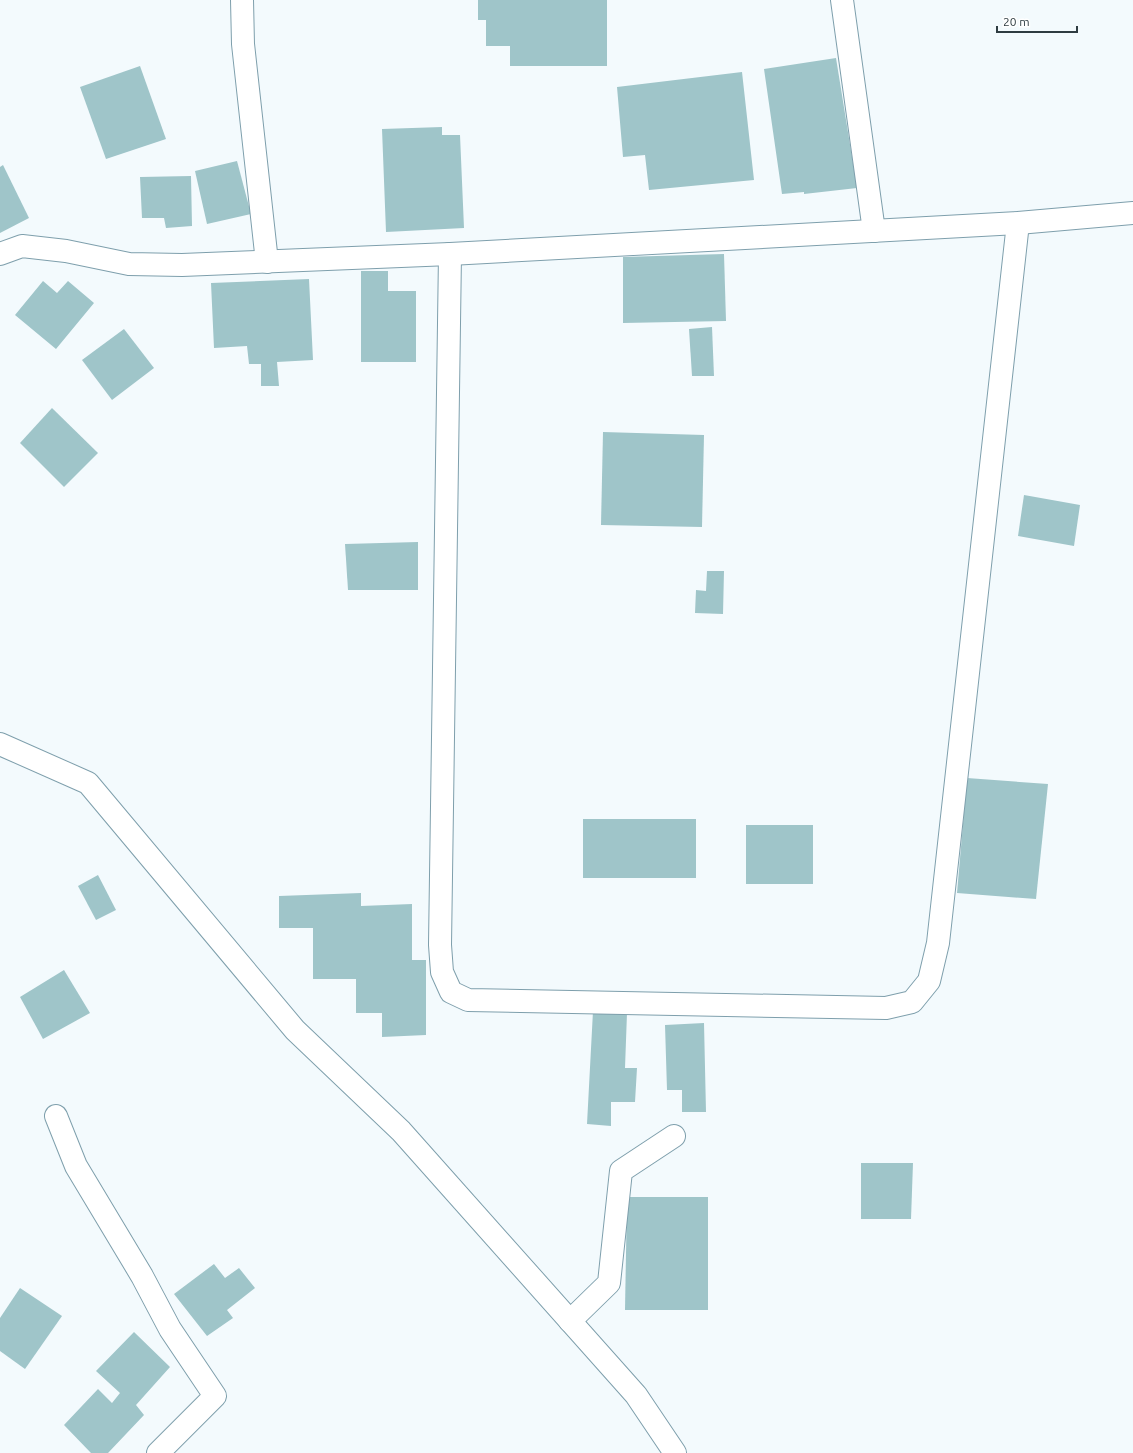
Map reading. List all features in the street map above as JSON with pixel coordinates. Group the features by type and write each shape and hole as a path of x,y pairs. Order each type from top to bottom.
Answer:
{"street":[{"path":"242,0 243,44 266,262"},
{"path":"842,0 874,231"},
{"path":"0,254 22,246 66,251 129,264 182,265 266,262 450,254 1018,224 1133,213"},
{"path":"450,254 440,945 442,972 451,992 468,1000 886,1008 912,1002 929,980 938,943 1018,224"},
{"path":"0,744 88,783 295,1030 401,1131 636,1395 675,1453"},
{"path":"56,1116 76,1166 142,1276 170,1328 215,1396 158,1453"},
{"path":"570,1321 609,1282 621,1171 674,1136"}],"building":[{"path":"478,0 607,0 607,66 510,66 510,46 486,46 486,20 478,20"},
{"path":"836,58 857,188 804,194 804,192 782,194 764,69"},
{"path":"140,66 166,139 106,159 80,87"},
{"path":"742,72 754,180 649,190 645,155 623,157 617,87"},
{"path":"442,127 442,135 460,135 464,228 386,232 382,129"},
{"path":"237,161 251,214 207,224 195,171"},
{"path":"3,165 29,218 0,233 0,167"},
{"path":"191,176 192,226 166,228 164,218 142,218 140,177"},
{"path":"724,254 726,321 623,323 623,257"},
{"path":"361,271 388,271 388,291 416,291 416,362 361,362"},
{"path":"309,279 313,360 277,362 279,386 261,386 261,364 249,364 247,346 214,348 211,283"},
{"path":"43,281 57,293 68,281 94,303 56,349 15,315"},
{"path":"712,327 714,376 692,376 689,329"},
{"path":"124,329 154,368 112,400 82,360"},
{"path":"52,408 98,453 64,487 20,443"},
{"path":"603,432 704,435 702,527 601,525"},
{"path":"1024,495 1080,505 1074,546 1018,536"},
{"path":"418,542 418,590 348,590 345,544"},
{"path":"707,571 724,571 723,614 695,613 696,590 706,591"},
{"path":"967,778 1048,784 1036,899 957,893"},
{"path":"583,819 696,819 696,878 583,878"},
{"path":"746,825 813,825 813,884 746,884"},
{"path":"98,875 116,910 96,920 78,886"},
{"path":"361,893 361,906 412,904 412,960 426,960 426,1035 382,1037 382,1013 356,1013 356,979 313,979 313,928 279,928 279,896"},
{"path":"64,970 90,1013 43,1039 20,997"},
{"path":"593,1011 627,1013 625,1068 637,1068 635,1102 611,1102 611,1126 587,1124"},
{"path":"704,1023 706,1112 682,1112 682,1090 667,1090 665,1025"},
{"path":"861,1163 913,1163 911,1219 861,1219"},
{"path":"627,1197 708,1197 708,1310 625,1310"},
{"path":"214,1264 225,1278 239,1268 255,1288 227,1310 233,1318 207,1336 174,1294"},
{"path":"20,1288 62,1316 25,1369 0,1351 0,1318"},
{"path":"134,1332 170,1367 136,1405 144,1415 108,1453 91,1453 64,1425 98,1389 112,1403 120,1393 96,1371"}]}
